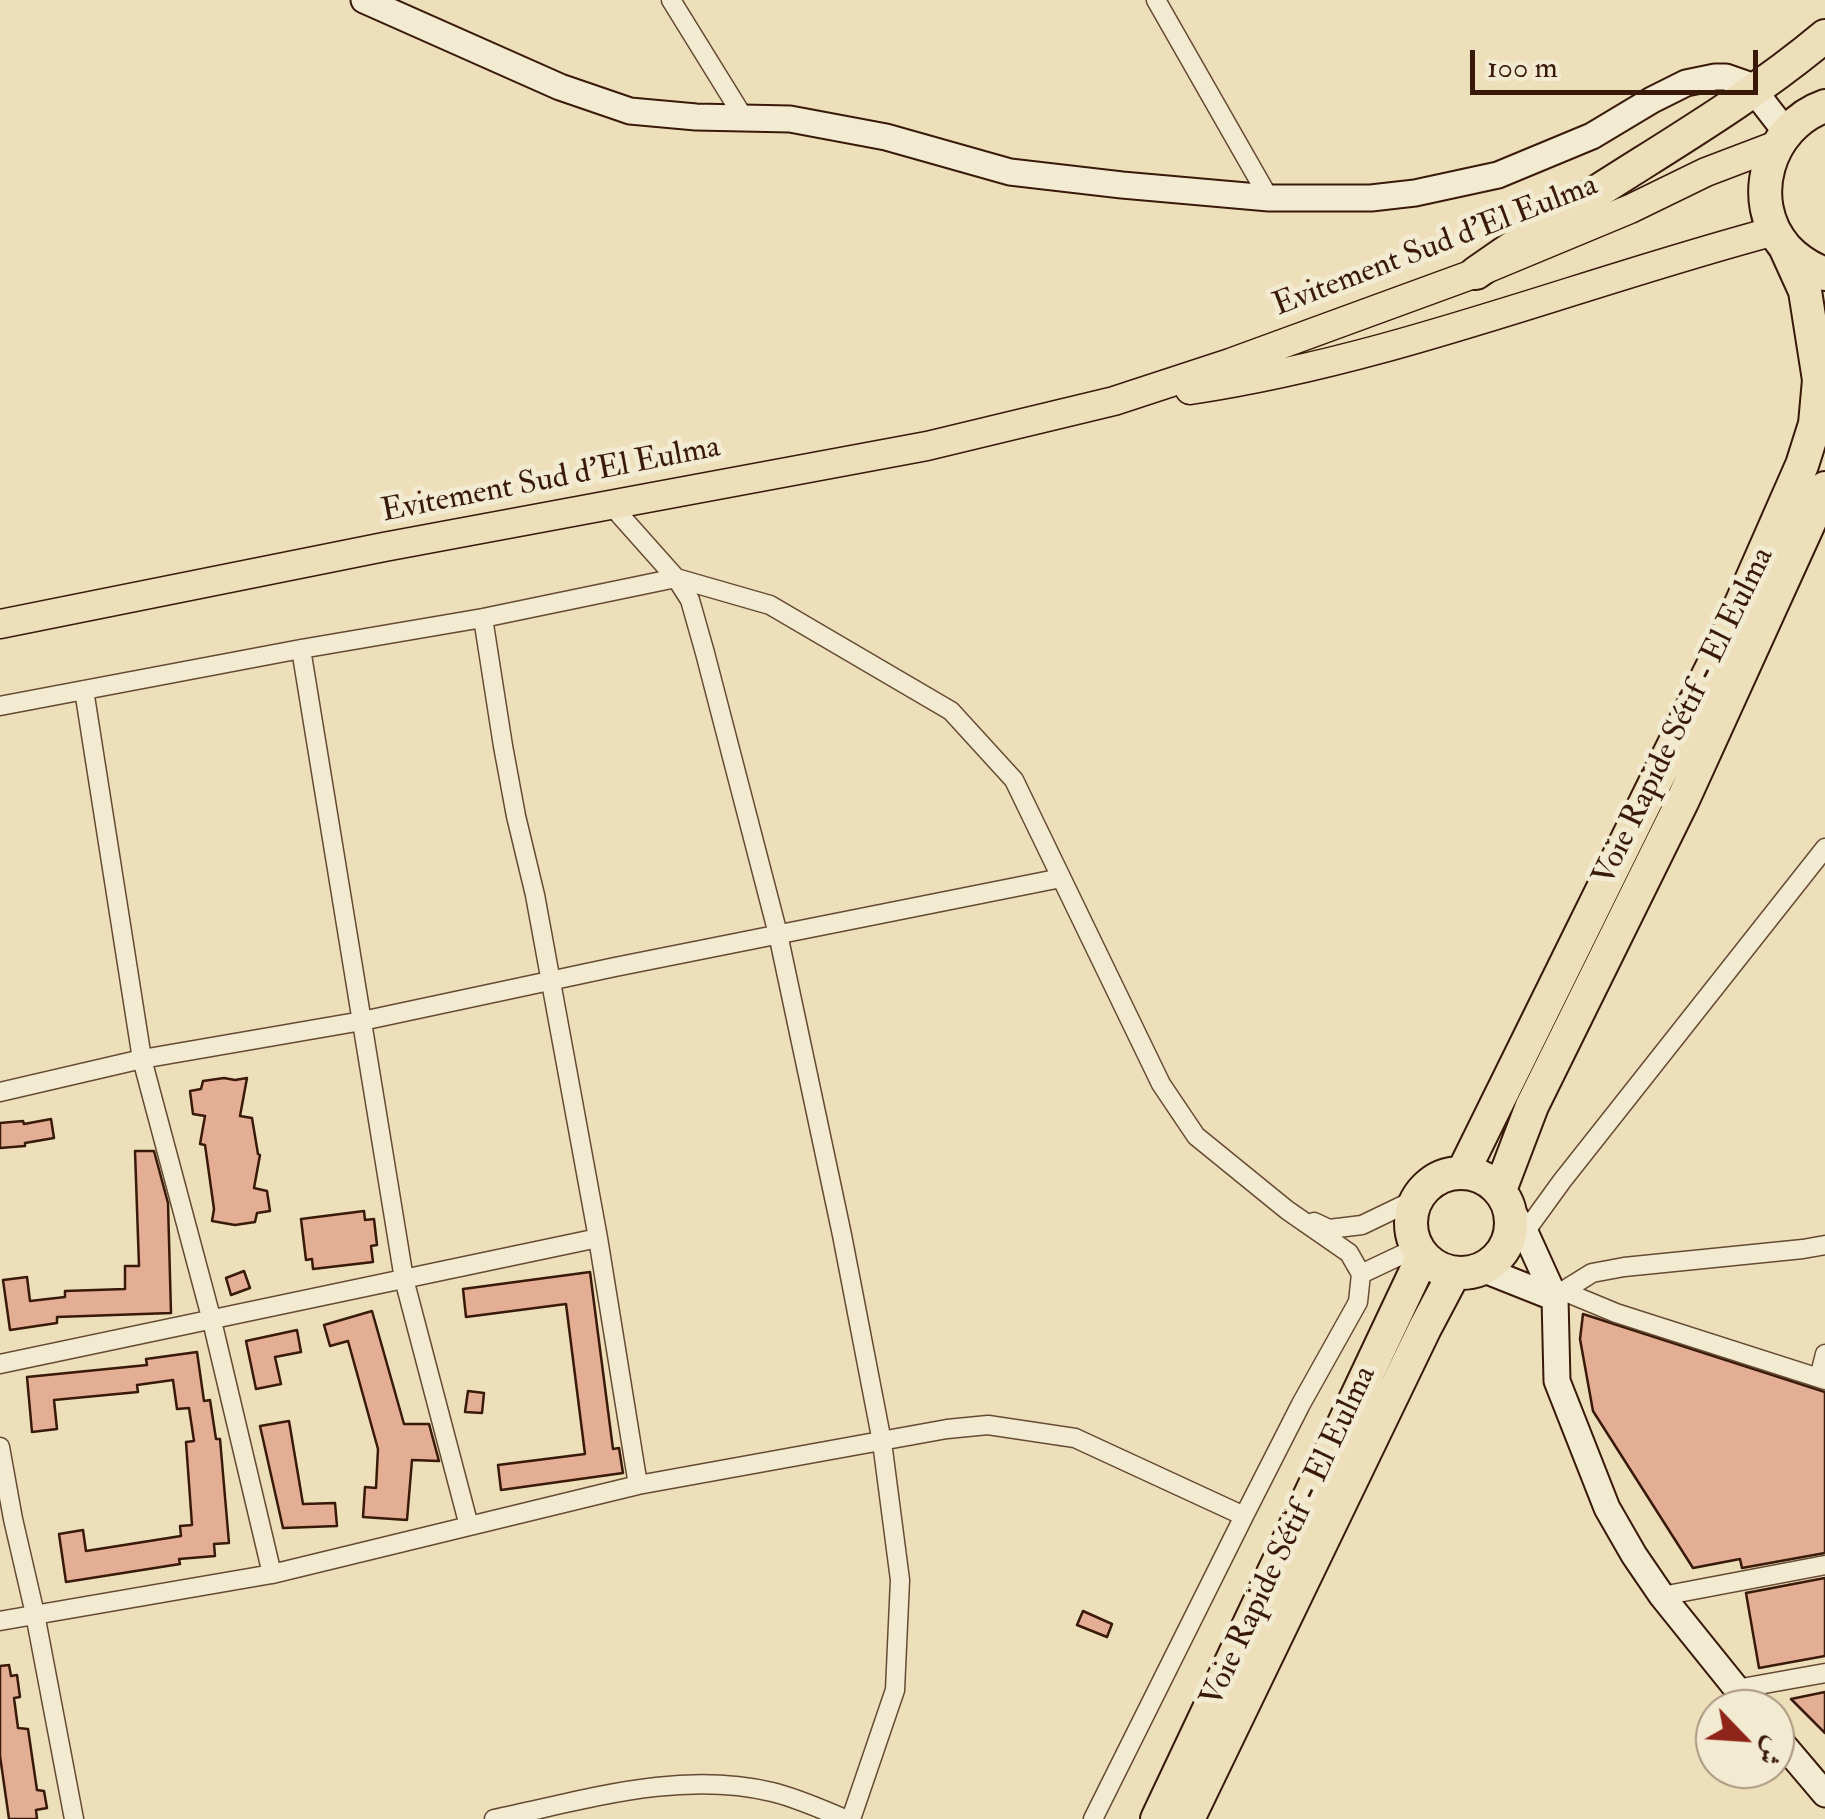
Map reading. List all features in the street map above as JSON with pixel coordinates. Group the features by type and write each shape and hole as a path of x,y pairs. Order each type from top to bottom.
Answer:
{"highway":[{"path":"1476,273 1755,92 1825,36"},
{"path":"1782,138 1802,117 1823,105"},
{"name":"Voie Rapide Sétif - El Eulma","path":"1464,1170 1722,647 1802,466 1815,424 1819,380 1805,291 1768,214 1766,179 1782,138"},
{"path":"1780,239 1802,263 1825,274"},
{"name":"Voie Rapide Sétif - El Eulma","path":"1511,1209 1532,1106 1682,802 1825,488"},
{"path":"1464,1170 1487,1179 1511,1209 1512,1224 1508,1242 1498,1258 1468,1271 1445,1271 1428,1262 1420,1252 1411,1232 1410,1215 1426,1186 1439,1177 1464,1170"},
{"name":"Voie Rapide Sétif - El Eulma","path":"1157,1819 1420,1252"},
{"name":"Voie Rapide Sétif - El Eulma","path":"1188,1819 1425,1328 1468,1271"}],"main road":[{"name":"Evitement Sud d'El Eulma","path":"0,624 927,446 1114,401 1476,273 1630,209 1782,138"},
{"name":"Evitement Sud d'El Eulma","path":"1114,401 1236,383 1358,356 1605,279 1780,239"}],"street":[{"path":"364,0 560,87 630,111 790,119 886,137 1010,172 1122,185 1269,198 1371,198 1456,186 1498,175 1550,154 1592,136 1652,100 1714,77 1736,80 1755,92 1782,138"},
{"path":"671,0 744,118"},
{"path":"1156,0 1269,198"},
{"path":"494,1819 646,1787 709,1784 772,1792 848,1819 896,1690 900,1580 882,1442 778,934 690,600 676,578 611,505"},
{"path":"0,706 301,648 483,618 676,578 770,605 951,711 1014,780 1161,1084 1196,1136 1286,1210 1349,1253 1361,1274 1358,1302 1300,1404 1093,1819"},
{"path":"483,618 503,746 535,895 598,1238 638,1485"},
{"path":"301,648 404,1279 469,1526"},
{"path":"84,690 142,1060 212,1321 272,1574"},
{"path":"1736,1689 1662,1596 1607,1508 1557,1381 1559,1295 1511,1209 1562,1181 1825,848"},
{"path":"0,1092 142,1060 362,1021 1061,878"},
{"path":"1286,1210 1328,1229 1362,1225 1416,1200"},
{"path":"0,1364 598,1238"},
{"path":"1559,1295 1592,1273 1825,1245"},
{"path":"1361,1274 1420,1252"},
{"path":"1468,1271 1559,1295 1822,1379 1825,1354"},
{"path":"0,1622 272,1574 638,1485 988,1424 1076,1438 1244,1516"},
{"path":"0,1447 74,1819"},
{"path":"1662,1596 1825,1565"},
{"path":"1776,1689 1825,1674"},
{"path":"1795,1759 1825,1794"}],"building":[{"path":"247,1078 240,1116 252,1118 260,1155 254,1188 267,1191 270,1211 257,1213 255,1222 235,1225 212,1221 214,1209 205,1145 200,1144 205,1116 193,1114 190,1091 201,1089 203,1081"},
{"path":"51,1119 54,1138 0,1148 0,1123"},
{"path":"135,1151 154,1151 168,1203 171,1313 57,1317 57,1323 10,1330 3,1280 27,1277 30,1301 65,1297 65,1291 125,1289 125,1266 139,1266"},
{"path":"364,1211 365,1220 374,1219 377,1245 371,1246 373,1262 313,1269 312,1259 306,1260 301,1219"},
{"path":"244,1271 250,1288 231,1295 226,1278"},
{"path":"590,1272 613,1449 619,1448 623,1473 501,1490 498,1465 585,1454 566,1304 466,1317 463,1289"},
{"path":"372,1311 404,1424 429,1424 439,1461 412,1460 407,1520 363,1517 365,1487 376,1488 378,1449 348,1341 330,1346 324,1325"},
{"path":"1583,1314 1825,1392 1825,1553 1742,1568 1740,1559 1693,1568 1593,1411 1580,1339"},
{"path":"297,1330 301,1352 275,1357 281,1384 256,1389 246,1341"},
{"path":"197,1352 204,1401 210,1400 216,1439 220,1439 229,1543 214,1544 215,1556 179,1559 180,1564 66,1582 59,1534 83,1530 86,1551 181,1536 180,1526 192,1525 186,1442 194,1441 189,1408 177,1409 173,1380 137,1385 138,1392 54,1400 57,1429 32,1432 27,1377 147,1365 146,1359"},
{"path":"468,1391 484,1393 482,1413 465,1412"},
{"path":"289,1421 303,1504 335,1503 337,1526 283,1528 260,1426"},
{"path":"1825,1578 1825,1656 1759,1668 1746,1593"},
{"path":"1083,1611 1112,1624 1107,1637 1077,1625"},
{"path":"9,1665 11,1676 17,1675 20,1697 14,1698 18,1728 28,1729 37,1790 44,1791 47,1808 36,1810 37,1819 9,1819 0,1756 0,1666"},
{"path":"1825,1692 1825,1733 1795,1703 1795,1698"}]}
